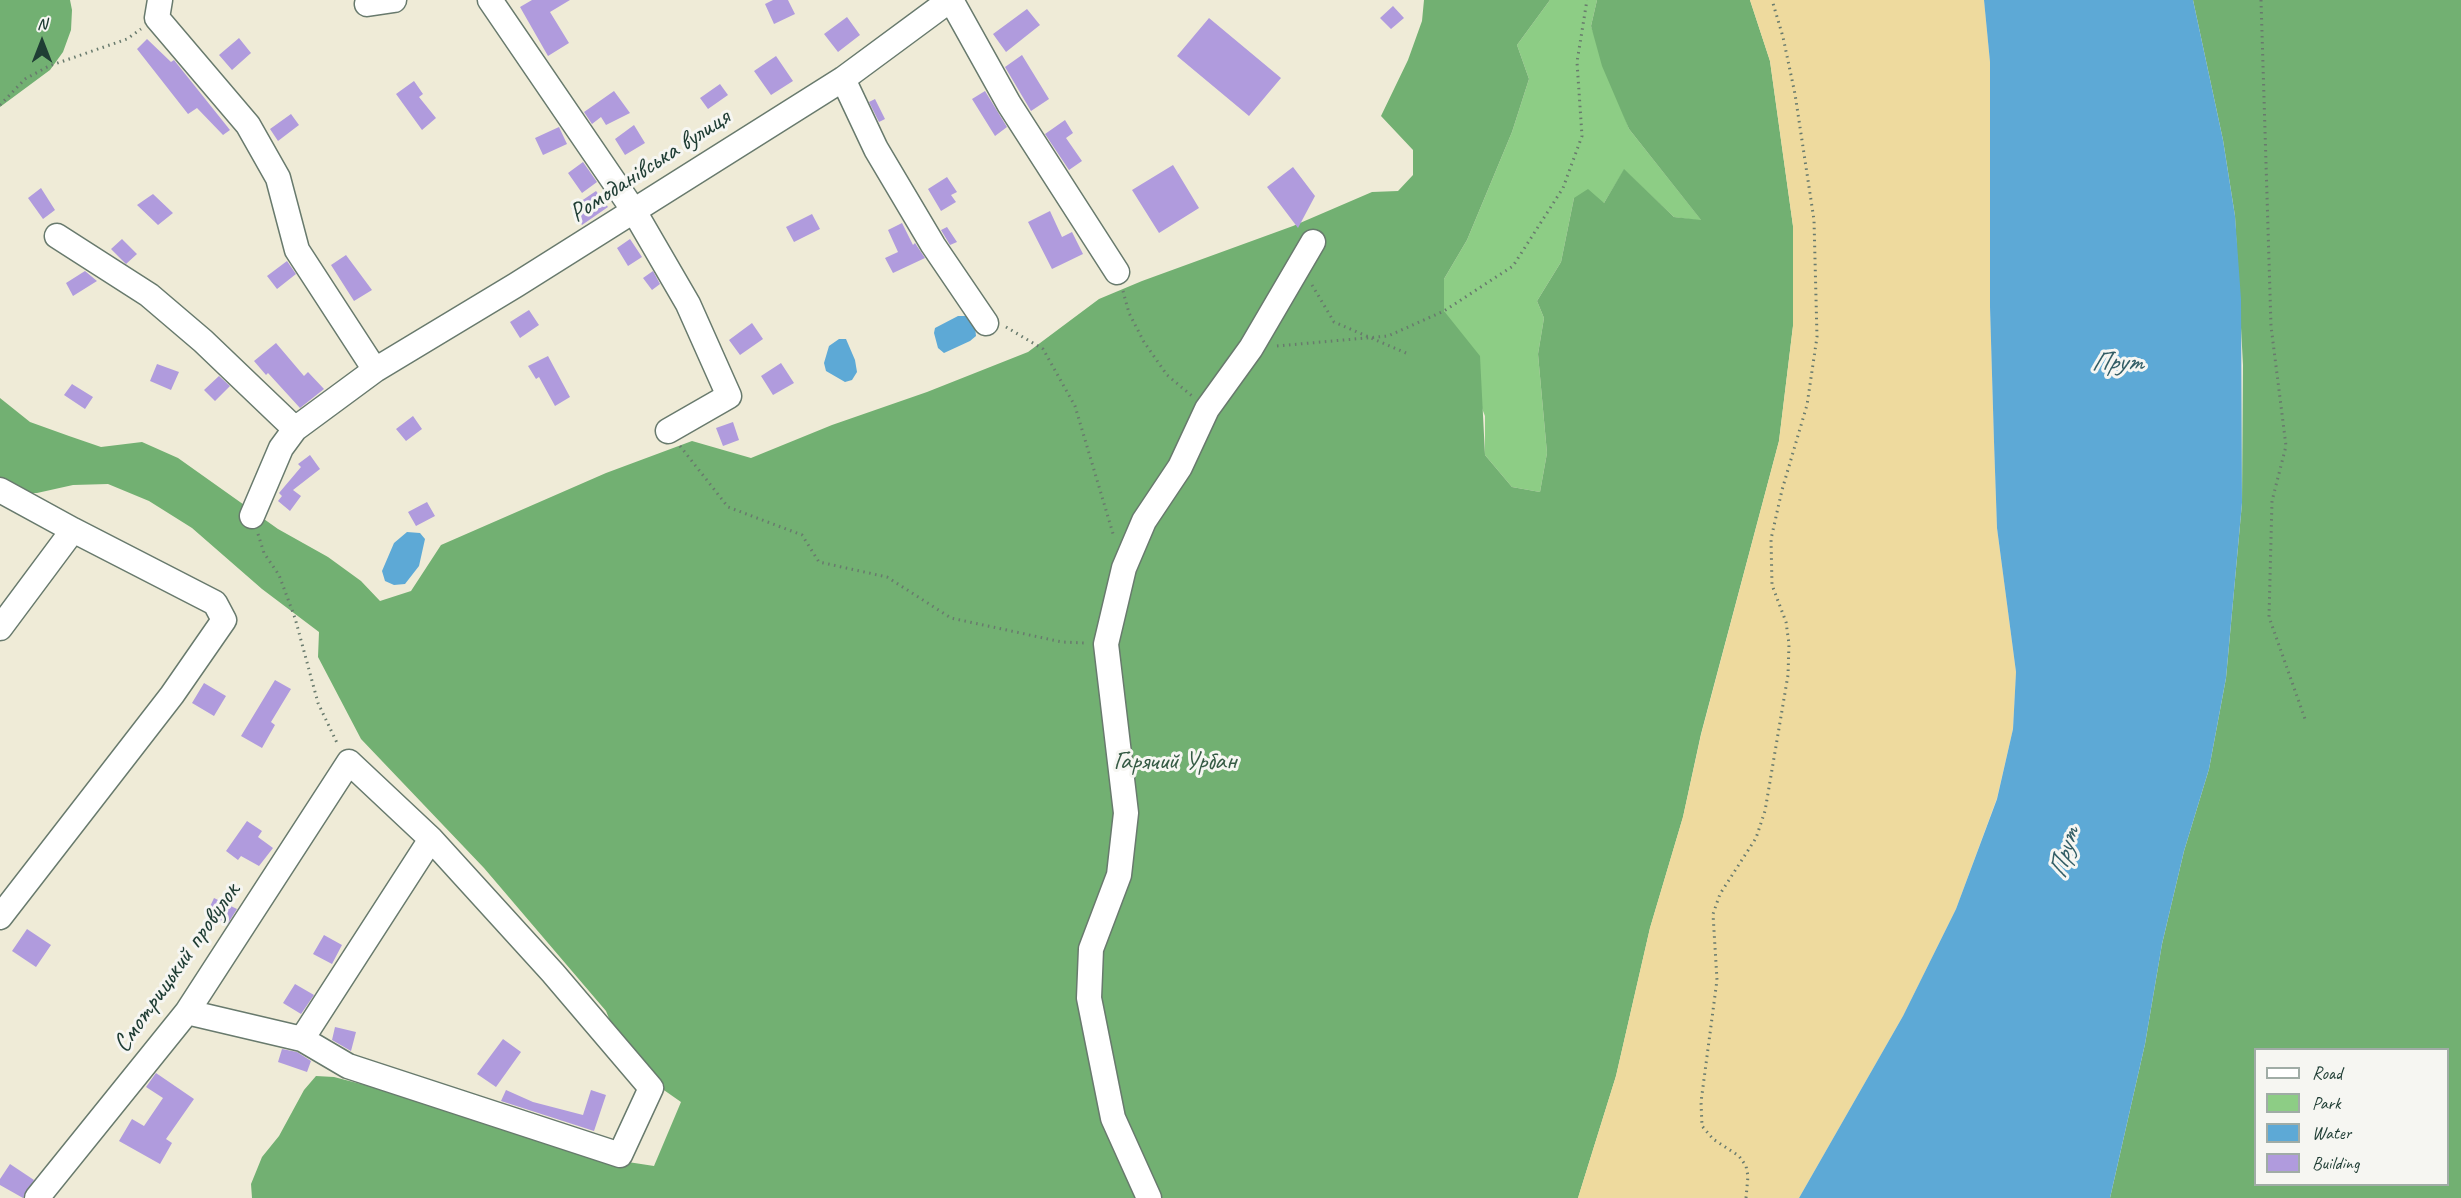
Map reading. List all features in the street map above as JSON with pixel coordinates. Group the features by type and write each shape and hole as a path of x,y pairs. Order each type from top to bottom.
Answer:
{"street":[{"path":"367,4 394,0"},
{"path":"490,0 634,211 688,304 729,396 668,431"},
{"path":"951,0 1010,104 1117,272"},
{"name":"Ромоданівська вулиця","path":"295,429 375,370 843,79 951,0"},
{"path":"159,9 248,124 278,178 297,250 375,370"},
{"path":"843,79 876,149 933,245 986,323"},
{"path":"57,236 149,295 203,341 295,429 281,448 252,516"},
{"path":"1149,1198 1113,1118 1089,999 1092,949 1119,875 1126,813 1106,644 1124,568 1143,521 1180,467 1206,409 1251,348 1310,248"},
{"path":"0,490 215,603 224,620 172,695 0,917"},
{"path":"0,628 73,530"},
{"path":"187,1012 302,1039 348,1066 620,1155 651,1088 553,973 431,838 349,762"},
{"name":"Смотрицький провулок","path":"37,1198 187,1012 349,762"},
{"path":"302,1039 431,838"}],"path":[{"path":"1251,348 1388,336 1444,311 1513,267 1563,188 1582,136 1577,62 1587,0"},
{"path":"1746,1198 1748,1176 1746,1166 1740,1156 1713,1140 1702,1125 1701,1102 1717,980 1713,914 1720,894 1756,838 1765,811 1788,675 1789,644 1786,622 1772,585 1771,538 1782,490 1807,405 1817,337 1814,220 1795,94 1783,37 1772,0"},
{"path":"2261,0 2271,326 2286,446 2272,501 2269,617 2305,719"},
{"path":"0,105 25,79 49,66 127,39 159,9"},
{"path":"1310,248 1312,284 1334,322 1406,353"},
{"path":"1117,272 1129,313 1144,342 1167,375 1206,409"},
{"path":"986,323 1002,324 1043,349 1075,406 1124,568"},
{"path":"668,431 728,507 802,536 819,562 887,577 951,618 1062,642 1106,644"},
{"path":"252,516 264,552 279,575 295,618 318,703 331,735 349,762"}],"green space":[{"path":"0,0 70,0 72,10 71,30 63,52 50,70 0,107"},
{"name":"Гарячий Урбан","path":"1424,0 1550,0 1517,45 1529,79 1512,132 1467,240 1444,279 1444,311 1480,356 1485,455 1512,487 1540,492 1547,453 1538,354 1544,318 1537,301 1561,262 1574,198 1588,189 1604,203 1624,169 1674,217 1701,220 1629,129 1602,66 1591,26 1597,0 1750,0 1770,61 1793,226 1793,326 1779,441 1701,734 1683,817 1650,928 1616,1076 1578,1198 252,1198 251,1184 262,1157 279,1136 304,1090 316,1076 334,1077 423,1100 628,1162 654,1166 681,1102 628,1065 606,1011 484,868 361,739 318,657 319,632 262,589 192,528 149,501 108,484 73,485 37,493 8,493 0,487 0,398 30,422 101,447 142,442 178,458 278,529 328,557 361,581 380,601 411,591 441,545 606,473 692,441 751,458 832,425 927,392 1028,352 1099,299 1142,281 1293,226 1372,192 1398,191 1413,175 1413,150 1381,116 1408,60 1422,21"},
{"path":"1550,0 1597,0 1591,26 1629,129 1702,221 1674,217 1624,170 1604,203 1574,198 1561,262 1537,301 1544,318 1538,354 1547,453 1540,492 1512,487 1485,455 1485,416 1444,311 1444,279 1467,240 1512,132 1529,79 1517,45"},
{"path":"2193,0 2461,0 2461,1198 2110,1198 2145,1044 2162,944 2184,851 2209,769 2226,678 2242,503 2243,365 2235,216 2223,140"}],"sand":[{"path":"1750,0 1984,0 1990,62 1990,307 1997,528 2016,672 2013,729 1997,798 1956,909 1903,1016 1799,1198 1578,1198 1616,1076 1650,928 1683,817 1701,735 1779,441 1793,326 1793,226 1770,61"}],"water":[{"name":"Прут","path":"1984,0 2193,0 2223,140 2235,216 2241,299 2242,503 2226,678 2209,769 2184,851 2162,944 2145,1044 2110,1198 1799,1198 1903,1016 1956,909 1997,799 2013,729 2016,672 1997,528 1990,307 1990,62"},
{"path":"958,316 966,316 975,326 976,336 944,353 938,348 935,328"},
{"path":"839,339 846,339 855,360 857,372 852,380 845,382 826,371 824,363 829,346"},
{"path":"407,532 420,533 425,539 419,566 405,584 394,585 385,581 382,571 394,543"}],"building":[{"path":"532,0 570,0 550,12 569,43 548,56 520,7"},
{"path":"773,0 788,0 795,14 774,24 765,4"},
{"path":"1393,6 1404,18 1391,29 1380,18"},
{"path":"1027,9 1040,25 1006,52 993,34"},
{"path":"847,17 860,35 838,52 824,34"},
{"path":"1209,18 1281,78 1249,116 1177,56"},
{"path":"239,38 251,53 232,70 219,55"},
{"path":"147,39 171,62 174,60 230,130 223,135 197,108 188,114 137,49"},
{"path":"1022,55 1049,99 1031,111 1005,67"},
{"path":"776,56 793,81 771,95 754,71"},
{"path":"414,81 423,94 419,97 436,118 422,130 396,94"},
{"path":"720,84 728,95 708,109 700,98"},
{"path":"614,91 630,113 606,125 601,117 592,124 584,112"},
{"path":"985,91 1007,127 995,136 972,99"},
{"path":"875,99 885,119 879,122 869,102"},
{"path":"291,114 299,125 278,141 270,129"},
{"path":"1065,120 1073,133 1066,138 1082,161 1069,170 1045,134"},
{"path":"634,125 645,143 625,155 615,139"},
{"path":"559,127 567,144 543,155 535,138"},
{"path":"583,162 597,182 582,193 568,173"},
{"path":"1173,165 1199,208 1159,233 1132,190"},
{"path":"1293,167 1315,196 1298,228 1267,187"},
{"path":"947,177 957,192 951,195 956,202 941,211 928,189"},
{"path":"41,188 55,210 43,219 28,198"},
{"path":"596,191 608,207 582,225 571,208"},
{"path":"153,194 173,213 158,225 137,205"},
{"path":"1050,211 1062,237 1072,232 1083,254 1052,269 1028,222"},
{"path":"812,214 820,229 794,242 786,227"},
{"path":"902,223 913,245 915,243 925,258 893,273 885,258 898,252 888,230"},
{"path":"947,227 957,242 950,245 941,230"},
{"path":"122,239 137,254 126,264 111,249"},
{"path":"630,239 642,257 628,266 617,248"},
{"path":"346,255 372,290 354,301 331,265"},
{"path":"287,261 296,274 277,289 267,276"},
{"path":"85,271 97,281 73,296 66,283"},
{"path":"653,271 660,284 652,290 643,278"},
{"path":"529,310 539,325 520,338 510,322"},
{"path":"752,323 763,339 740,355 729,340"},
{"path":"276,343 304,376 308,372 324,389 300,408 254,361"},
{"path":"548,356 570,397 555,406 539,377 536,379 528,366"},
{"path":"781,363 794,383 773,395 761,376"},
{"path":"157,364 179,372 171,390 150,381"},
{"path":"219,376 230,386 215,401 204,390"},
{"path":"72,384 93,397 85,409 64,395"},
{"path":"413,416 422,429 406,441 396,429"},
{"path":"733,422 739,440 723,446 716,428"},
{"path":"310,455 320,469 293,490 301,496 290,511 278,501 282,496 279,493 301,467 298,464"},
{"path":"427,502 435,516 416,526 408,512"},
{"path":"275,680 291,689 271,722 275,725 262,748 241,736"},
{"path":"204,683 226,696 214,716 192,703"},
{"path":"247,821 262,831 258,837 273,848 259,866 241,856 238,860 226,851"},
{"path":"214,898 237,909 227,925 206,915"},
{"path":"27,929 51,945 36,967 12,951"},
{"path":"324,935 342,945 332,964 313,954"},
{"path":"295,984 314,995 301,1014 283,1003"},
{"path":"335,1027 356,1032 351,1051 332,1040"},
{"path":"503,1039 521,1052 496,1087 477,1074"},
{"path":"282,1049 297,1052 311,1061 307,1072 278,1062"},
{"path":"156,1073 194,1099 166,1139 172,1143 160,1164 119,1141 132,1119 144,1126 163,1098 146,1087"},
{"path":"506,1090 533,1102 583,1115 591,1090 606,1095 594,1131 501,1101"},
{"path":"10,1164 34,1180 23,1198 0,1185 0,1179"}]}
